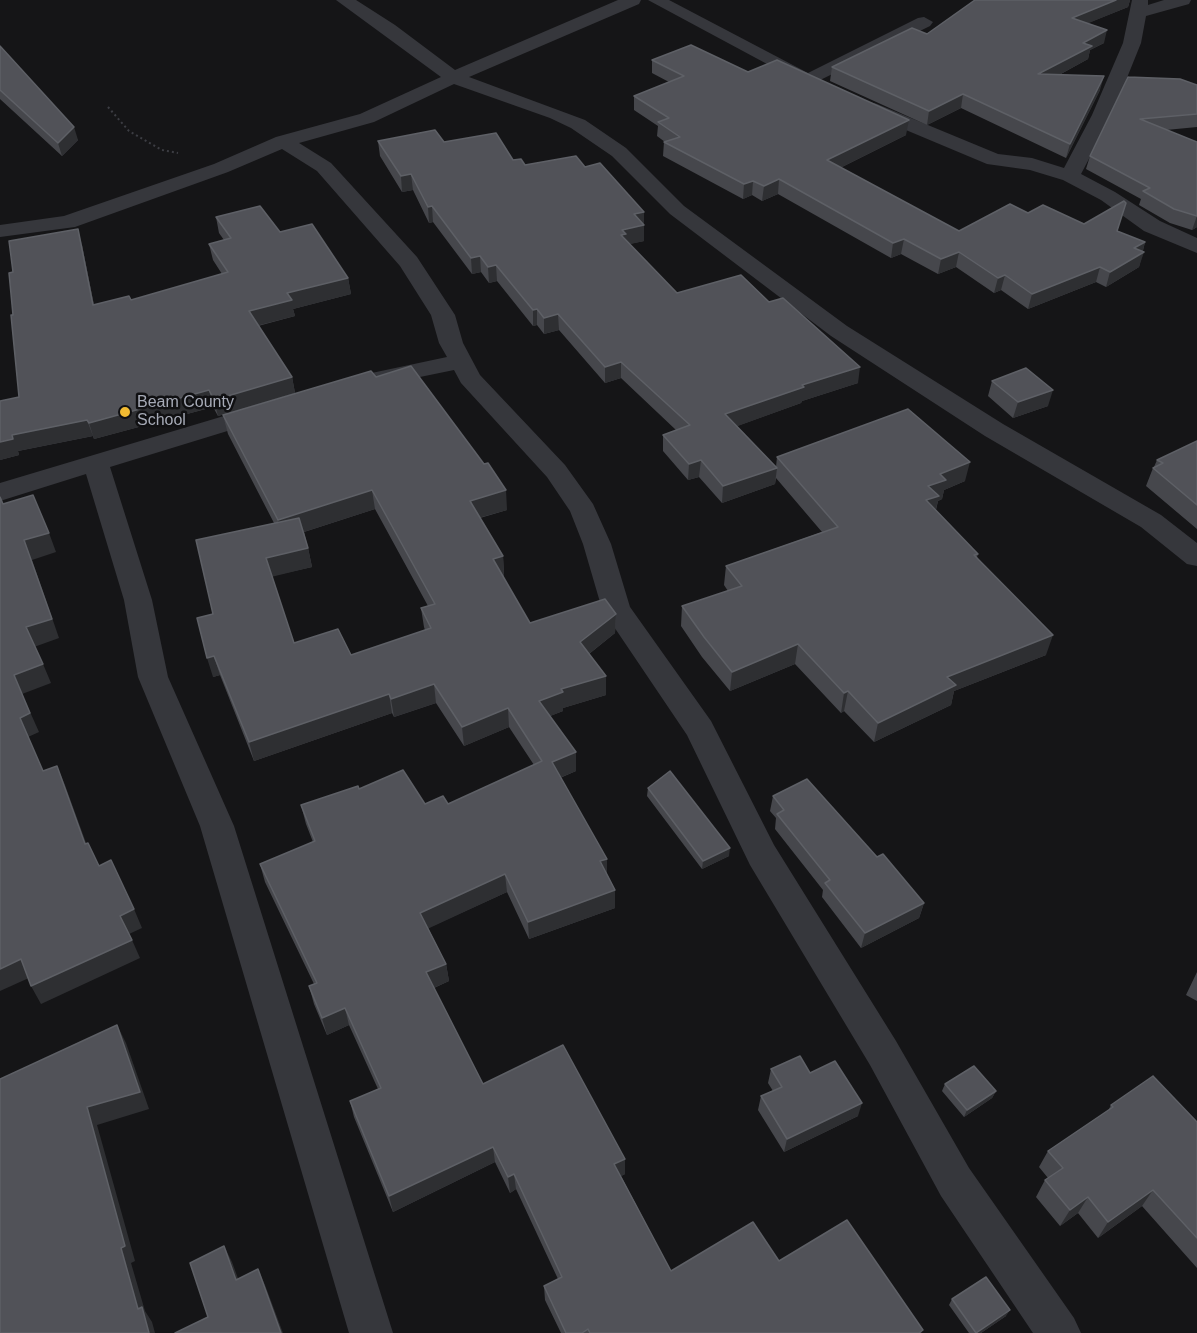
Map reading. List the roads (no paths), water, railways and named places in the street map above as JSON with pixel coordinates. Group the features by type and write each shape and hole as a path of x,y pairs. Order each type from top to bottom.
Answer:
{"street":[{"path":"344,0 389,28 454,78 557,114 578,124 619,152 677,210 839,331 994,430 1151,521 1197,556"},
{"path":"0,231 67,222 221,168 283,141 367,118 528,43 633,0"},
{"path":"656,0 830,90"},
{"path":"1070,176 1102,115 1132,43 1139,7 1183,0"},
{"path":"808,80 924,22"},
{"path":"851,100 994,160 1032,164 1070,176 1108,196 1152,226 1197,246"},
{"path":"283,141 324,167 409,262 443,315 460,362 470,378 556,471 583,510 597,544 616,609 700,729 762,855 883,1053 955,1182 1059,1333"},
{"path":"348,387 390,375 460,362"},
{"path":"0,492 282,407"},
{"path":"96,463 135,588 153,676 216,826 371,1333"}],"place":[{"name":"Beam County School","path":"125,412"}]}
